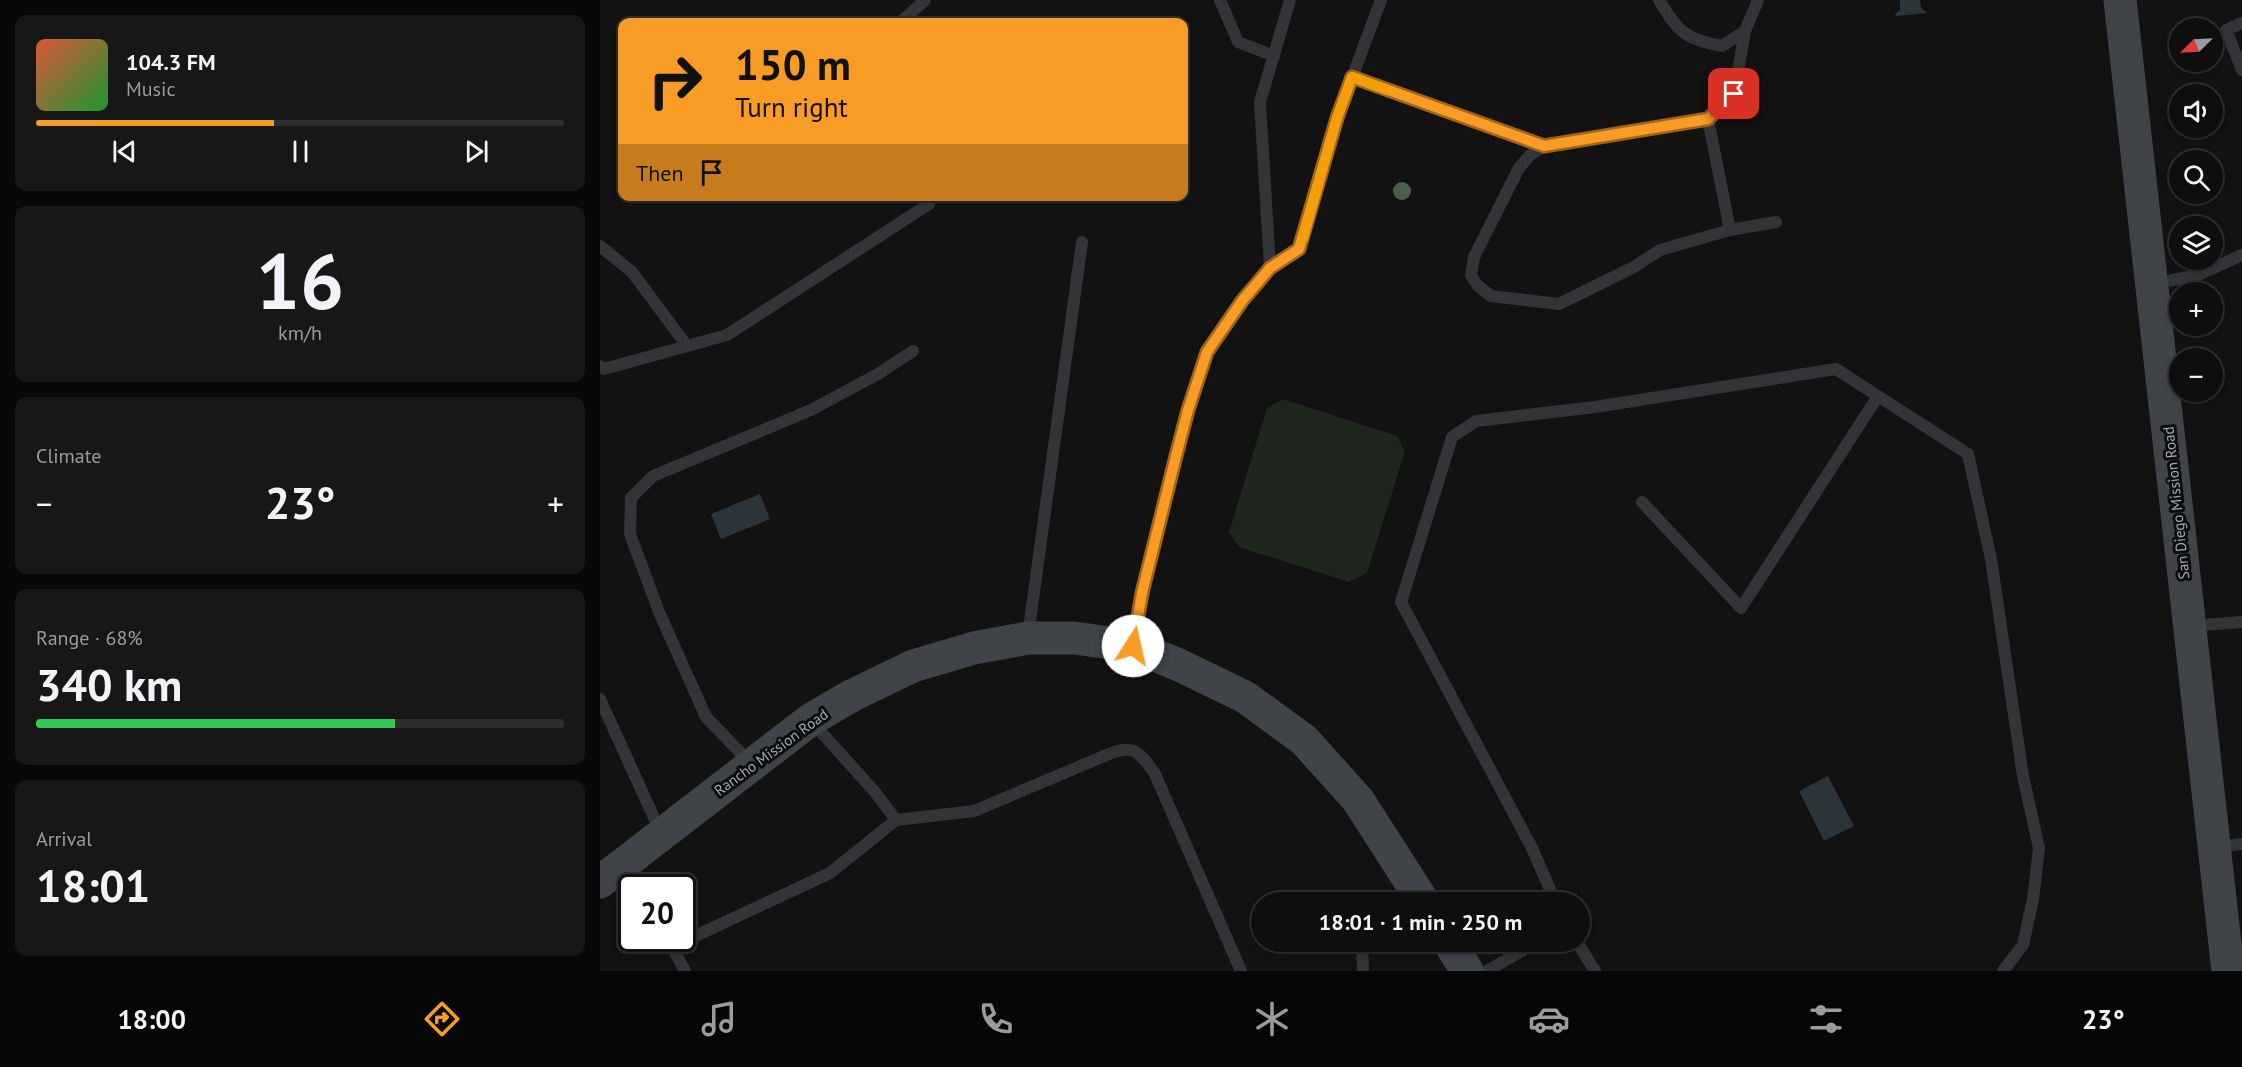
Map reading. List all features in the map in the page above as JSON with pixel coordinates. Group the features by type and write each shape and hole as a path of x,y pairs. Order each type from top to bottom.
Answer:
{"main road":[{"name":"San Diego Mission Road","path":"2120,0 2190,626 2228,846 2228,971"},
{"name":"Rancho Mission Road","path":"616,880 662,834 810,720 851,696 913,666 974,648 1028,638 1074,638 1133,646 1179,664 1245,697 1304,740 1358,800 1413,892"},
{"path":"1455,952 1467,971"}],"lane":[{"path":"905,18 925,0"},
{"path":"1220,0 1238,42 1274,56"},
{"path":"1270,268 1260,102 1290,0"},
{"path":"1133,646 1142,593 1179,444 1207,352 1242,301 1270,268 1299,249 1337,118 1381,0"},
{"path":"1659,0 1672,23 1695,41 1722,46 1745,31"},
{"path":"1758,0 1745,31 1734,94 1708,119 1544,146 1530,155 1519,168 1474,256 1471,275 1477,285 1491,296 1559,304 1635,267 1660,250 1730,230 1776,222"},
{"path":"2242,23 2226,30 2242,70"},
{"path":"1352,77 1544,146"},
{"path":"1708,119 1730,230"},
{"path":"600,366 604,369 727,335 929,204 928,201"},
{"path":"1028,638 1082,242"},
{"path":"600,246 632,272 687,346"},
{"path":"2152,285 2198,274 2242,255"},
{"path":"752,765 706,717 663,623 630,534 631,498 653,476 811,411 878,374 913,351"},
{"path":"1551,892 1533,848 1401,602 1452,437 1476,420 1595,407 1836,369 1968,454 1992,559 2023,776 2039,848 2033,899 2023,945 2003,971"},
{"path":"1642,502 1741,608 1878,396"},
{"path":"2190,626 2242,622"},
{"path":"600,699 662,834"},
{"path":"810,720 875,792 896,820"},
{"path":"696,931 830,873 896,820 974,812 1118,750 1137,752 1143,756 1155,774 1241,971"},
{"path":"676,952 685,971"},
{"path":"1362,952 1363,971"},
{"path":"1487,971 1520,952"},
{"path":"1583,952 1595,971"}],"shaded area":[{"path":"1900,0 1920,0 1921,8 1927,13 1896,16 1895,14 1900,10"},
{"path":"1283,399 1397,436 1405,451 1367,573 1349,582 1239,547 1229,532 1267,408"},
{"path":"760,494 770,519 721,539 711,514"},
{"path":"1828,776 1854,826 1824,841 1799,791"}],"slow traffic":[{"path":"1303,239 1337,118 1352,77 1387,90"}],"route":[{"path":"1133,646 1142,593 1176,456 1207,352 1242,301 1270,268 1299,249 1337,118 1352,77 1544,146 1708,119 1734,94"}]}
